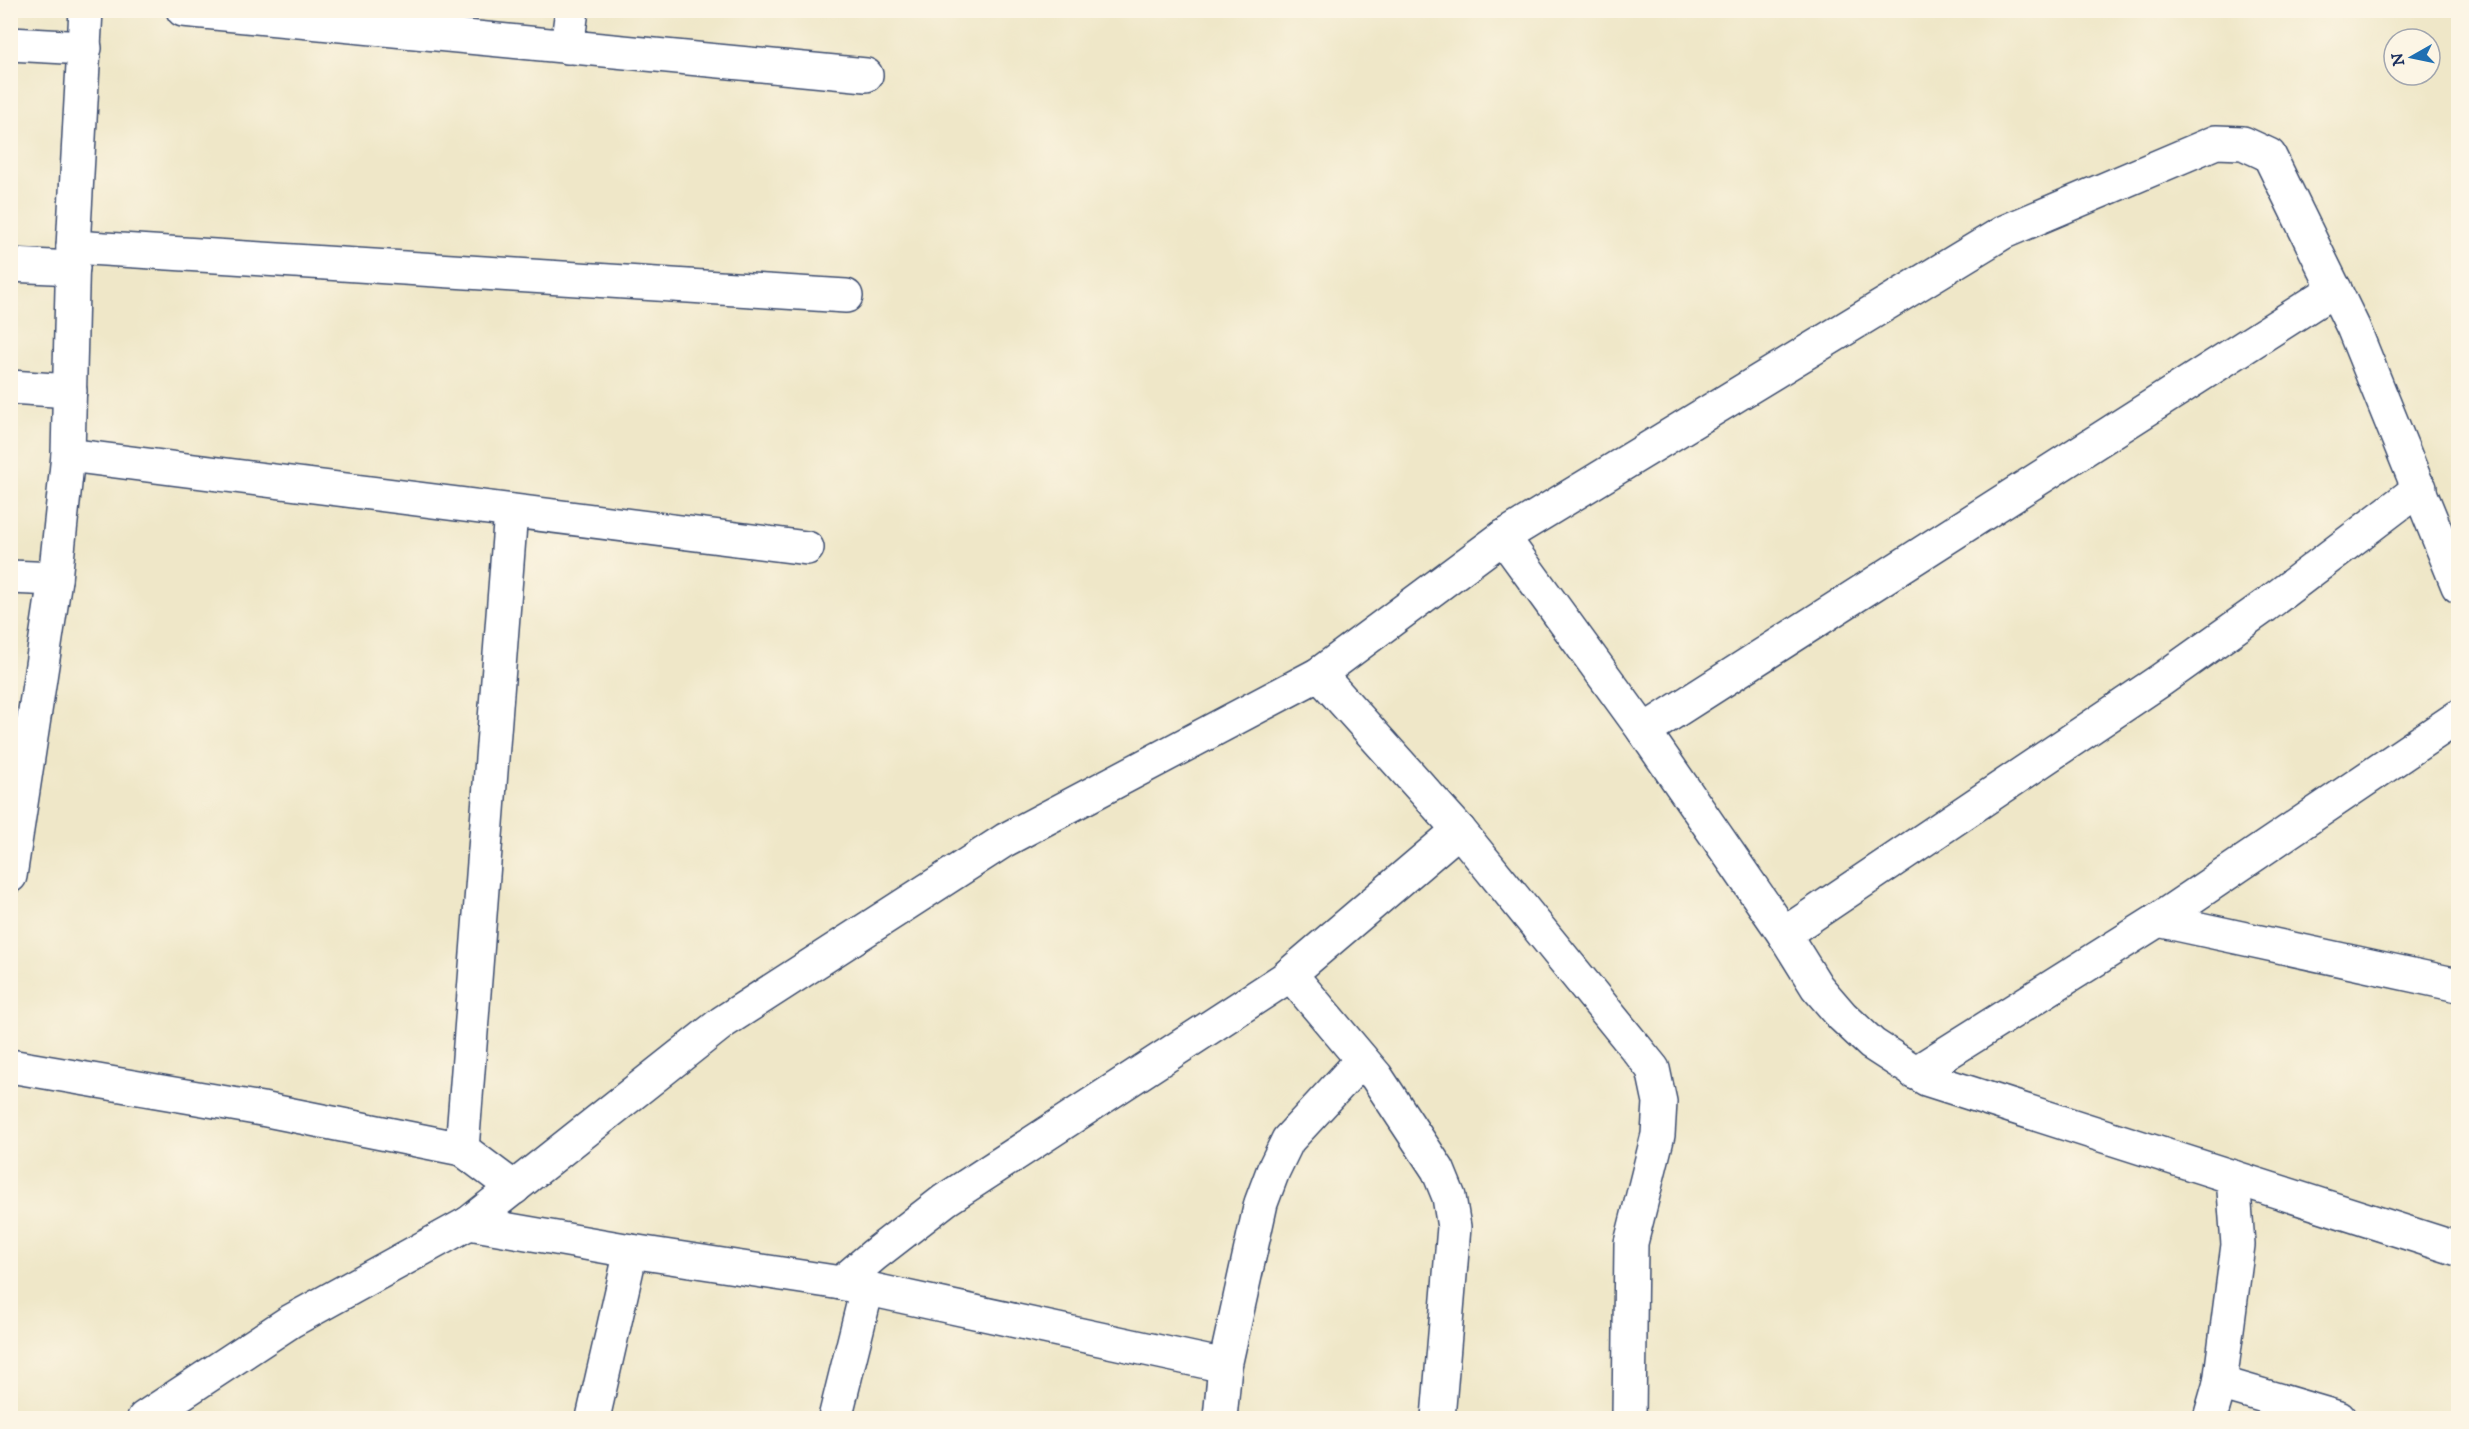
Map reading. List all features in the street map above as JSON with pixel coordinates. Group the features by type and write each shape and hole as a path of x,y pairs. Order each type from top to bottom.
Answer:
{"street":[{"path":"10,876 55,579 68,455 73,257 86,10"},
{"path":"183,10 866,75"},
{"path":"567,47 572,10"},
{"path":"10,44 85,48"},
{"path":"144,1419 291,1321 469,1223 723,1022 1005,840 1319,674 1503,537 2004,232 2216,142 2243,143 2269,155 2353,327 2458,586"},
{"path":"10,265 73,257 846,296"},
{"path":"1644,731 2335,289"},
{"path":"10,387 70,391"},
{"path":"68,455 807,548"},
{"path":"1784,934 2171,674 2420,488"},
{"path":"462,1149 510,511"},
{"path":"1503,537 1644,731 1784,934 1817,987 1842,1016 1872,1044 1926,1079 2458,1249"},
{"path":"10,577 55,579"},
{"path":"1319,674 1459,830 1653,1069 1660,1102 1658,1135 1631,1243 1629,1419"},
{"path":"1915,1072 2158,920 2458,717"},
{"path":"835,1419 854,1286 874,1255 945,1200 1290,974 1459,830"},
{"path":"2158,920 2458,985"},
{"path":"1290,974 1376,1076 1437,1170 1449,1197 1454,1227 1438,1419"},
{"path":"1220,1419 1225,1366 1262,1203 1273,1171 1288,1140 1362,1060"},
{"path":"10,1066 262,1109 462,1149 513,1188"},
{"path":"2210,1419 2220,1383 2238,1245 2233,1177"},
{"path":"469,1223 854,1286 1225,1366"},
{"path":"593,1419 631,1251"},
{"path":"2220,1383 2339,1419"}]}
